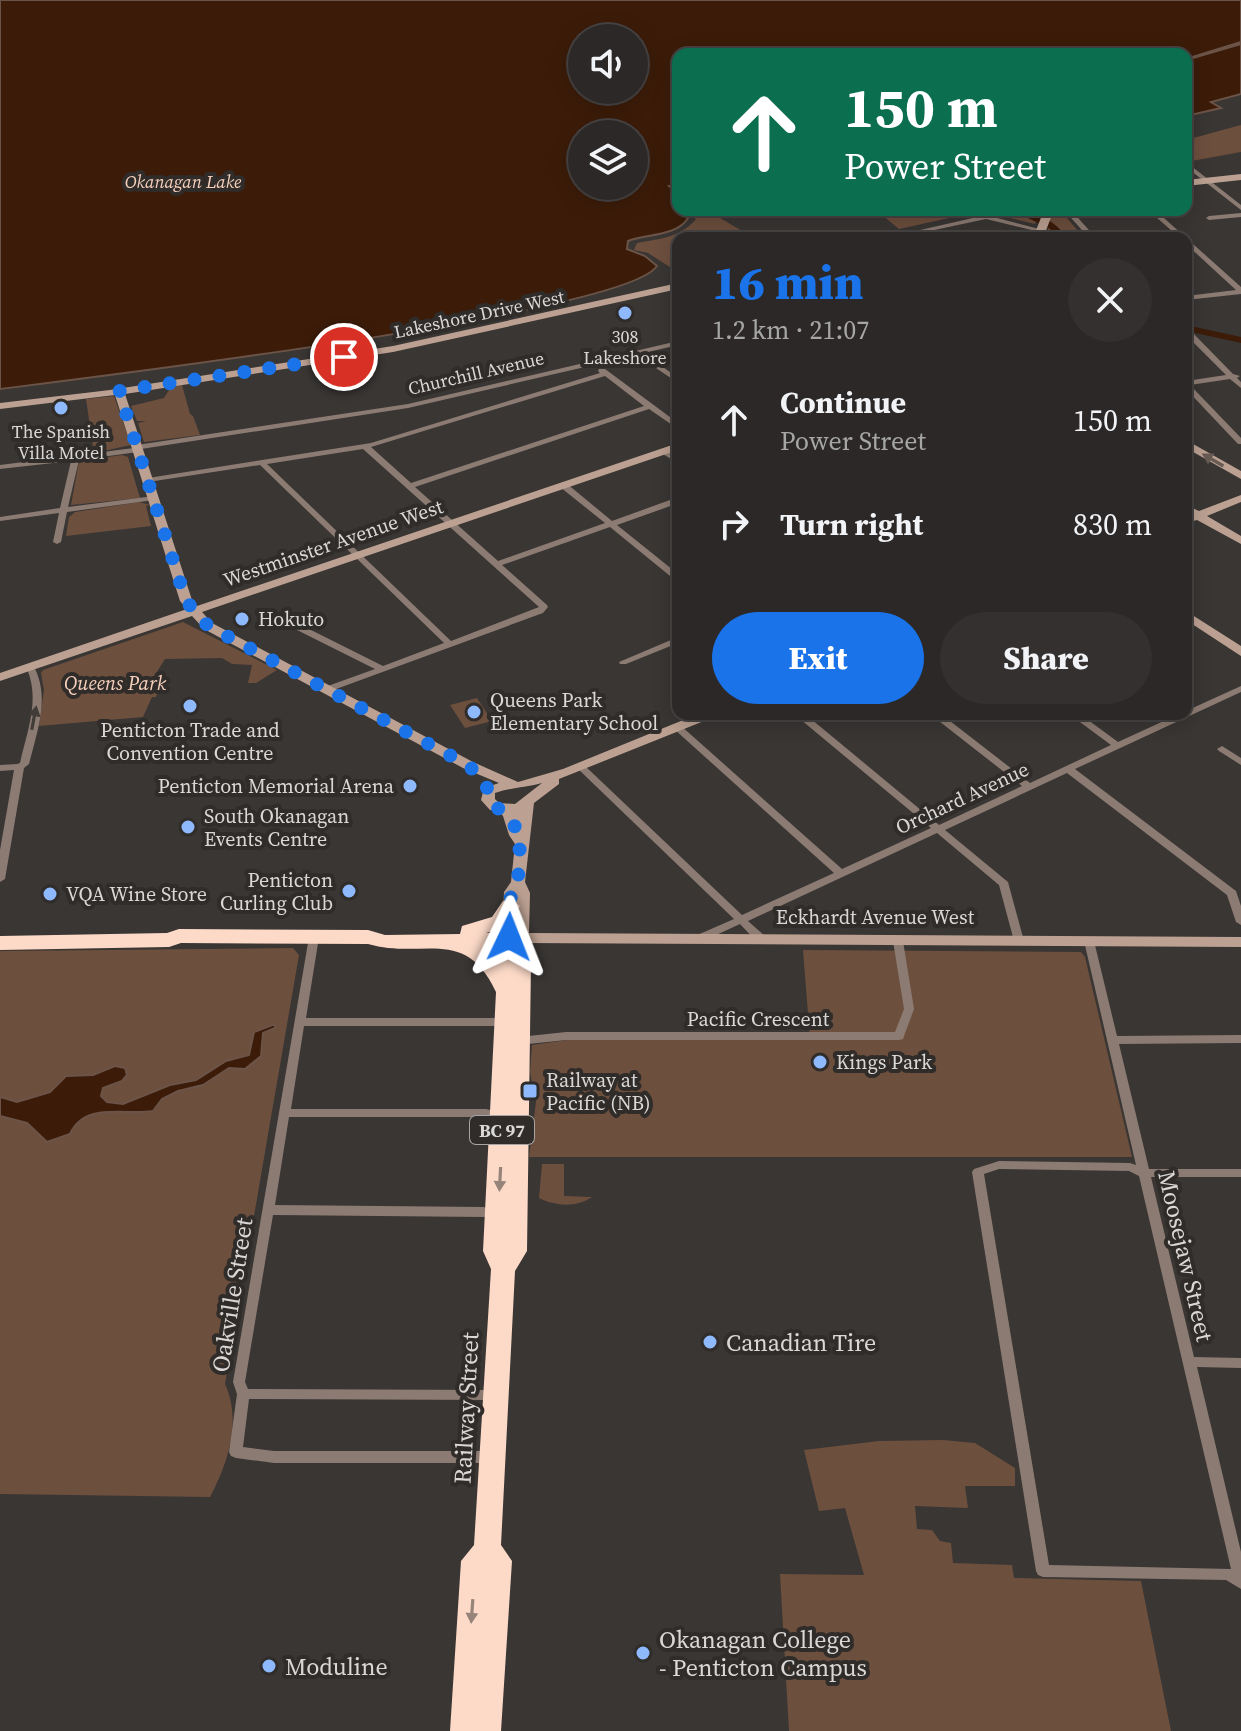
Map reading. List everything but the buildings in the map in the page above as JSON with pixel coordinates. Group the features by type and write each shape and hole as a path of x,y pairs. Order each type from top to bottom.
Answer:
{"highway":[{"path":"469,931 499,922 510,906"},
{"name":"Eckhardt Avenue West","path":"0,931 163,931 179,936 368,937 386,932 469,931 515,937"},
{"name":"Eckhardt Avenue West","path":"0,943 169,940 179,936"},
{"name":"Eckhardt Avenue West","path":"368,937 385,942 515,937"},
{"name":"Railway Street","path":"465,1731 475,1561 487,1550 494,1457 503,1269 495,1251 503,1113 505,989 515,937"},
{"name":"Railway Street","path":"503,1269 515,1251 519,1158 515,937"},
{"path":"427,941 479,952 496,966 505,989"},
{"name":"Railway Street","path":"486,1731 498,1561 487,1550"}],"street":[{"path":"1192,169 1241,208"},
{"path":"1192,182 1241,177"},
{"path":"1209,218 1241,215"},
{"path":"1072,216 1087,232"},
{"path":"1158,216 1177,232"},
{"path":"915,232 986,217 1043,222"},
{"path":"1192,246 1241,291"},
{"name":"Lakeshore Drive West","path":"0,406 406,347 672,287"},
{"path":"1192,297 1241,291"},
{"path":"1192,336 1237,376 1241,386"},
{"name":"Churchill Avenue","path":"0,467 408,406 672,344"},
{"path":"638,352 672,377"},
{"path":"591,363 672,422"},
{"path":"148,480 365,446 469,418 605,374"},
{"path":"1192,383 1237,376"},
{"path":"1192,390 1241,442"},
{"path":"119,391 186,601 193,612 208,626 523,792"},
{"path":"409,486 650,406"},
{"path":"328,689 544,607 365,446"},
{"path":"1192,447 1241,476"},
{"name":"Westminster Avenue West","path":"0,677 672,448"},
{"path":"664,451 672,457"},
{"path":"57,542 75,458"},
{"path":"261,462 450,644"},
{"path":"563,485 672,573"},
{"path":"0,519 154,498"},
{"path":"1192,518 1241,498"},
{"path":"498,564 672,502"},
{"path":"1192,518 1241,541"},
{"path":"278,617 382,669"},
{"path":"1192,619 1241,652"},
{"path":"623,662 672,642"},
{"path":"0,768 24,764 39,690 30,667"},
{"name":"Orchard Avenue","path":"1192,712 1241,689"},
{"path":"489,791 498,785 523,792 694,720"},
{"path":"806,720 1004,884 1019,941"},
{"path":"943,720 1029,787"},
{"path":"1082,720 1118,746"},
{"name":"Orchard Avenue","path":"697,940 1174,720"},
{"path":"677,727 842,874"},
{"path":"1222,749 1241,762"},
{"path":"468,765 484,780 490,803 504,809 513,819 516,838 520,841"},
{"path":"0,879 3,846 19,767"},
{"path":"574,769 762,940"},
{"path":"1068,769 1232,893 1241,922"},
{"path":"504,809 518,808 523,792"},
{"path":"515,937 523,893 518,882 520,841 525,837 523,792"},
{"path":"515,937 510,906 511,892 518,882"},
{"name":"Oakville Street","path":"314,937 239,1382 243,1394 236,1452 274,1457 494,1457"},
{"name":"Eckhardt Avenue West","path":"515,937 1241,942"},
{"name":"Pacific Crescent","path":"519,1041 566,1036 899,1036 909,1009 898,941"},
{"name":"Moosejaw Street","path":"1089,941 1241,1582"},
{"path":"299,1022 493,1022"},
{"path":"1112,1040 1241,1039"},
{"path":"284,1113 486,1113"},
{"path":"1241,1173 1143,1173 1130,1167 999,1165 978,1172 1043,1571 1228,1574 1241,1582"},
{"path":"268,1210 484,1212"},
{"path":"1188,1362 1241,1363"},
{"path":"243,1394 497,1395"}],"green space":[{"path":"1241,125 1241,152 1192,161 1192,138"},
{"path":"690,216 717,216 744,232 679,232 696,219"},
{"path":"883,216 958,216 899,229"},
{"path":"1002,216 1026,216 1036,221 1035,224"},
{"path":"1050,216 1065,216 1079,232 1048,232"},
{"path":"672,235 672,266 648,253 634,250 637,243"},
{"path":"182,385 200,435 144,442 138,423 146,421 137,421 131,406 164,398 171,387"},
{"path":"114,396 131,445 94,453 86,399"},
{"path":"122,455 128,457 140,498 71,505 79,461"},
{"path":"139,502 150,505 146,506 151,526 66,536 69,517 75,512"},
{"name":"Queens Park","path":"183,622 277,670 256,683 248,683 252,665 232,664 222,658 165,659 153,678 158,678 154,691 158,692 156,697 152,697 143,717 39,726 44,690 43,670"},
{"path":"477,698 492,721 465,728 450,705"},
{"path":"293,948 299,955 225,1384 232,1412 231,1442 210,1497 0,1494 0,951"},
{"name":"Kings Park","path":"803,950 1081,952 1085,957 1132,1157 529,1157 536,1102 530,1072 532,1045 567,1040 810,1039"},
{"path":"542,1164 564,1164 564,1196 592,1197 566,1205 539,1198"},
{"path":"879,1441 975,1443 1015,1468 1015,1486 965,1486 968,1508 915,1506 917,1529 932,1530 940,1541 951,1543 953,1563 1012,1565 1014,1578 1141,1581 1171,1731 789,1731 780,1574 864,1575 845,1508 819,1511 804,1450"}],"water":[{"name":"Okanagan Lake","path":"0,0 1241,0 1241,42 1192,57 1192,48 672,48 672,185 669,186 672,189 672,216 688,218 677,228 628,241 627,249 645,256 657,266 623,284 554,304 350,341 0,389"},
{"path":"1241,44 1241,94 1211,102 1221,108 1192,115 1192,58"},
{"path":"275,1024 275,1028 263,1033 261,1056 245,1069 229,1068 203,1085 178,1091 162,1099 153,1111 95,1114 85,1117 70,1134 47,1142 27,1123 0,1116 0,1097 17,1102 50,1092 66,1076 93,1075 115,1066 125,1068 127,1075 122,1081 103,1088 101,1096 107,1102 123,1104 170,1085 196,1080 226,1061 249,1055 254,1032"}],"waterway":[{"path":"1030,216 1054,227 1058,232"},
{"path":"1192,329 1241,340"}],"place":[{"name":"308 Lakeshore","path":"625,313"},
{"name":"The Spanish Villa Motel","path":"61,408"},
{"name":"Hokuto","path":"242,619"},
{"name":"Penticton Trade and Convention Centre","path":"190,706"},
{"name":"Queens Park Elementary School","path":"474,712"},
{"name":"Penticton Memorial Arena","path":"410,786"},
{"name":"South Okanagan Events Centre","path":"188,827"},
{"name":"Penticton Curling Club","path":"349,891"},
{"name":"VQA Wine Store","path":"50,894"},
{"name":"Kings Park","path":"820,1062"},
{"name":"Railway at Pacific (NB)","path":"530,1091"},
{"name":"Canadian Tire","path":"710,1342"},
{"name":"Okanagan College - Penticton Campus","path":"643,1653"},
{"name":"Moduline","path":"269,1666"}],"route":[{"path":"344,357 119,391 186,601 193,612 208,626 468,765 488,786 490,803 509,814 515,825 516,838 520,841 518,882 511,892 509,937"}]}
